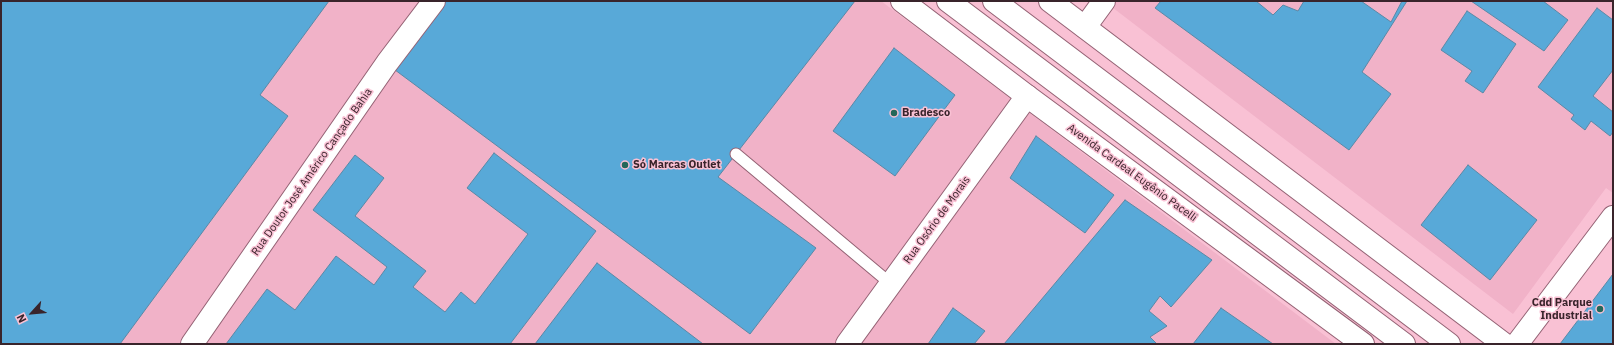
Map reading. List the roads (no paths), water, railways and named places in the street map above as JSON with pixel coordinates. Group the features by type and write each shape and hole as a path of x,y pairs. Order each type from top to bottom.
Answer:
{"main road":[{"name":"Rua Doutor José Américo Cançado Bahia","path":"192,344 386,64 434,1"},
{"name":"Avenida Cardeal Eugênio Pacelli","path":"902,1 1027,96 1363,344"},
{"path":"948,1 1404,344"},
{"path":"994,1 1450,344"},
{"path":"1050,1 1504,344"},
{"path":"1085,27 1104,1"},
{"name":"Rua Osório de Morais","path":"847,344 1027,96"},
{"path":"1517,344 1613,217"}],"lane":[{"path":"736,154 891,284"}],"place":[{"name":"Bradesco","path":"894,113"},
{"name":"Só Marcas Outlet","path":"625,165"},
{"name":"Cdd Parque Industrial","path":"1600,309"}]}
